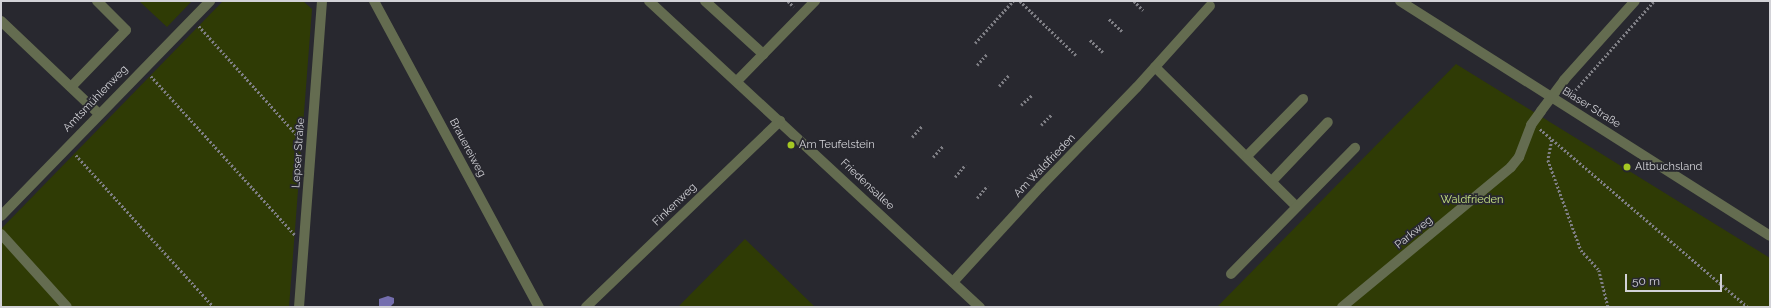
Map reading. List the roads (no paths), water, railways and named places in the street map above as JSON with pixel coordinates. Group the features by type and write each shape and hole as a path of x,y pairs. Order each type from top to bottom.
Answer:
{"street":[{"path":"71,87 126,30 96,1"},
{"name":"Amtsmühlenweg","path":"1,216 210,1"},
{"name":"Lepser Straße","path":"299,307 322,1"},
{"name":"Brauereiweg","path":"374,1 539,307"},
{"name":"Friedensallee","path":"649,1 737,80 980,307"},
{"path":"705,1 763,54"},
{"path":"737,80 815,1"},
{"name":"Biaser Straße","path":"1400,1 1770,236"},
{"path":"1551,97 1635,1"},
{"name":"Am Waldfrieden","path":"954,282 1210,6"},
{"path":"1,21 99,114"},
{"path":"1155,67 1298,207"},
{"name":"Parkweg","path":"1342,307 1503,175 1519,157 1532,122 1551,97"},
{"path":"1247,156 1303,99"},
{"name":"Finkenweg","path":"586,307 780,121"},
{"path":"1272,181 1328,122"},
{"path":"1231,274 1355,148"},
{"path":"1,234 67,307"}],"place":[{"name":"Am Teufelstein","path":"791,145"},
{"name":"Altbuchsland","path":"1627,167"}],"park label":[{"name":"Waldfrieden","path":"1472,200"}]}
